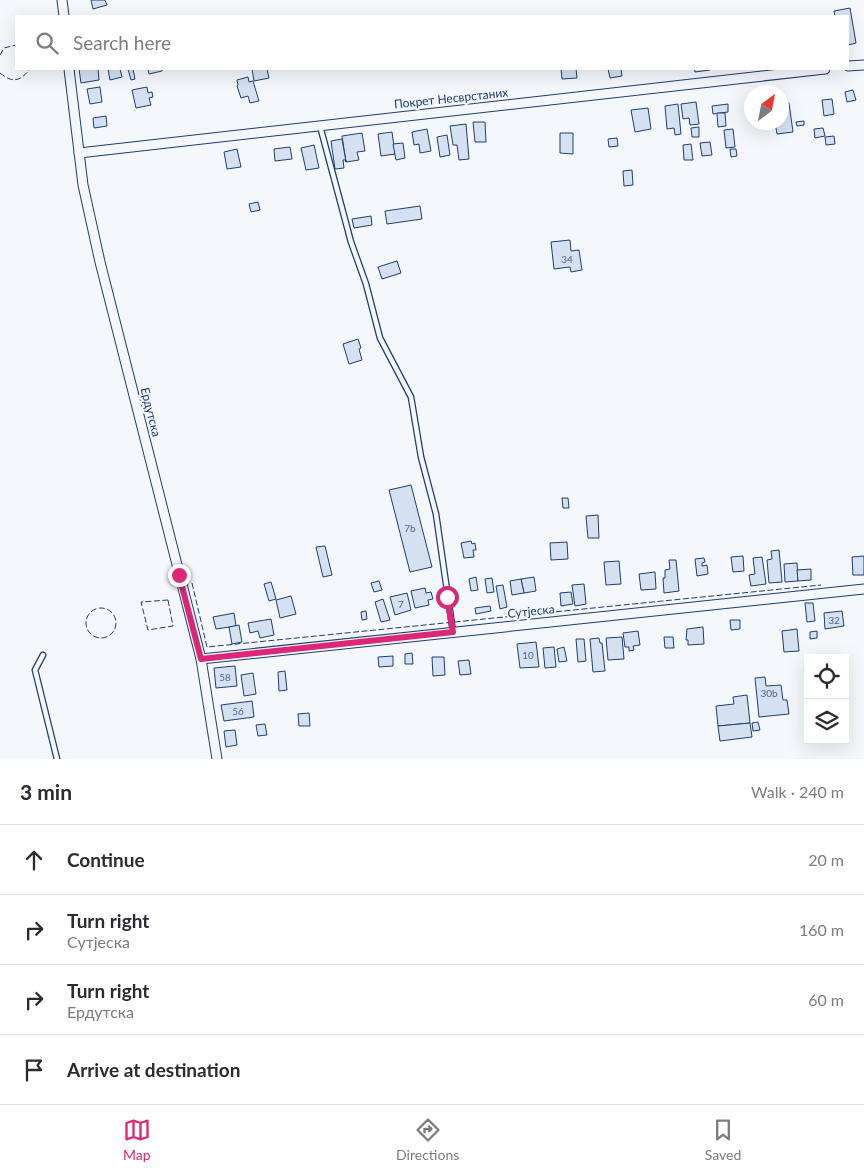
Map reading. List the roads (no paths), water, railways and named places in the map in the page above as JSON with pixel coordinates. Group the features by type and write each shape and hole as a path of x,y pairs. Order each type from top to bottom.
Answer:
{"street":[{"path":"62,0 64,15"},
{"path":"849,66 864,65"},
{"name":"Ердутска","path":"69,70 83,185 100,262 201,659 217,759"},
{"name":"Покрет Несврстаних","path":"79,153 816,70"},
{"name":"Сутјеска","path":"201,659 864,589"}],"lane":[{"path":"320,125 380,338 412,397 421,457 436,514 453,632"},
{"path":"42,654 35,670 57,759"}]}
